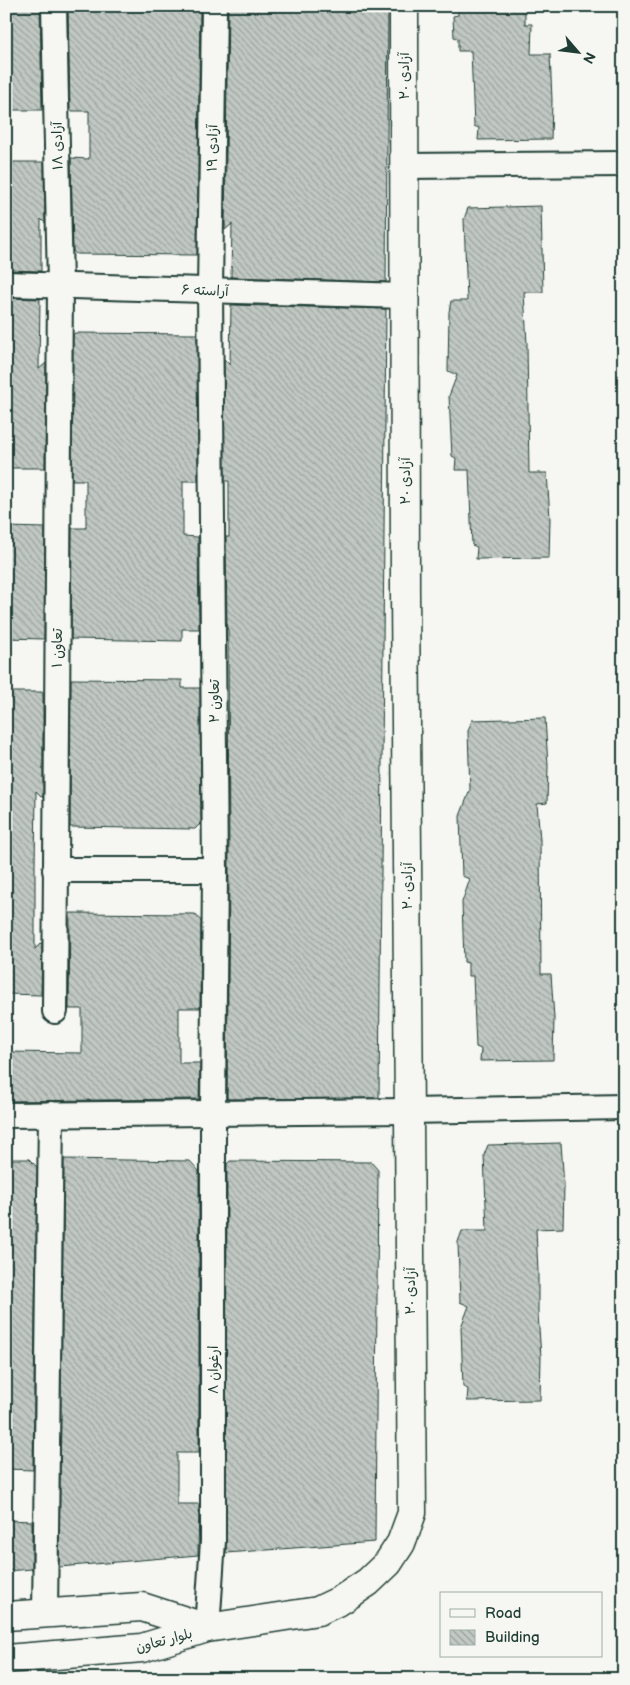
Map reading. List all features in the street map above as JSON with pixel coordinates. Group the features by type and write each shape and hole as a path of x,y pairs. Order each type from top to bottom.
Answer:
{"street":[{"name":"آزادی ۱۸","path":"54,6 60,285"},
{"name":"آزادی ۱۹","path":"210,290 214,6"},
{"name":"آزادی ۲۰","path":"207,1628 318,1611 341,1600 368,1582 388,1563 401,1543 412,1512 404,296 404,6"},
{"path":"404,166 624,164"},
{"name":"آراسته ۶","path":"6,284 404,296"},
{"name":"تعاون ۱","path":"55,1011 60,285"},
{"name":"تعاون ۲","path":"210,290 215,870 212,1112"},
{"path":"55,870 215,870"},
{"path":"6,1114 409,1111 624,1107"},
{"name":"ارغوان ۸","path":"207,1628 213,1541 212,1112"},
{"path":"45,1614 51,1114"},
{"name":"بلوار تعاون","path":"6,1616 142,1607 207,1628"},
{"name":"بلوار تعاون","path":"6,1659 142,1648 207,1628"}],"building":[{"path":"6,6 40,6 42,110 6,110"},
{"path":"68,6 200,6 197,255 76,254 73,251 71,158 89,159 89,111 70,111"},
{"path":"228,6 388,6 386,282 231,277 232,224 225,230"},
{"path":"458,6 525,6 525,24 532,24 531,54 550,54 551,139 478,140 479,128 474,126 471,51 458,51 458,39 454,37 453,16 458,15"},
{"path":"6,162 44,162 45,223 41,219 41,271 6,270"},
{"path":"541,206 543,292 524,292 527,344 529,473 547,473 550,518 549,558 476,559 477,547 472,545 469,470 455,470 456,458 452,456 449,396 457,375 448,371 449,312 451,301 467,301 464,219 468,208"},
{"path":"6,298 40,299 39,369 46,363 45,468 6,468"},
{"path":"231,305 386,309 379,1098 227,1099 229,870 226,537 229,537 229,481 225,481 224,359 230,365"},
{"path":"75,333 197,334 198,481 183,481 183,536 198,537 199,629 182,629 182,641 71,639 72,528 86,528 86,480 72,480 73,335"},
{"path":"6,527 45,528 44,639 6,638"},
{"path":"71,679 182,680 182,688 200,688 201,823 195,829 70,827"},
{"path":"6,692 43,692 43,798 36,791 35,867 35,949 42,942 41,995 6,994"},
{"path":"545,718 548,765 547,803 537,804 540,840 541,974 551,974 554,1018 553,1060 480,1061 481,1049 476,1047 473,976 468,976 468,963 464,962 462,902 470,879 462,876 460,816 470,790 468,731 472,720"},
{"path":"70,913 195,914 201,921 200,1008 179,1008 179,1063 200,1063 199,1099 6,1101 6,1052 82,1053 82,1009 69,1009"},
{"path":"561,1143 564,1186 563,1228 536,1229 541,1357 540,1400 467,1401 468,1389 463,1387 461,1327 469,1306 460,1302 458,1242 462,1231 487,1231 484,1155 488,1145"},
{"path":"6,1159 29,1159 37,1167 33,1470 6,1469"},
{"path":"64,1159 190,1161 199,1171 199,1453 177,1453 177,1504 199,1504 198,1555 59,1567"},
{"path":"230,1161 371,1162 378,1170 375,1542 226,1553 227,1164"},
{"path":"6,1520 32,1521 32,1569 6,1571"}]}
